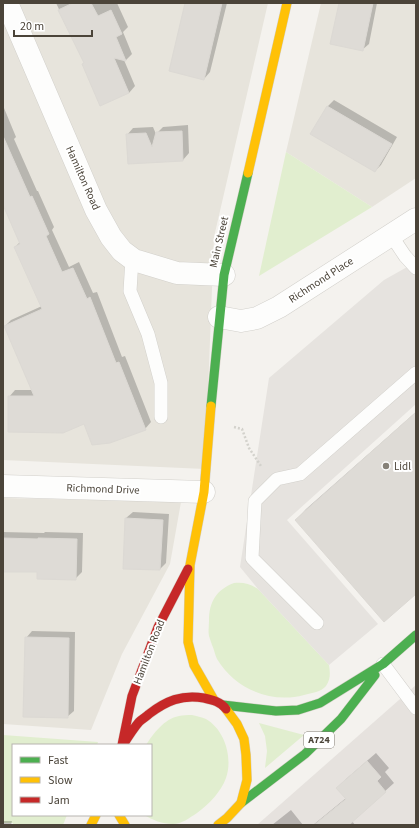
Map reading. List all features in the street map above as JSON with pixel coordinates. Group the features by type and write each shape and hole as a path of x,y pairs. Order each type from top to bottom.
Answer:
{"main road":[{"name":"Main Street","path":"204,492 209,421 224,275 287,3"},
{"name":"Hamilton Road","path":"204,492 190,565 188,642 194,665 214,700"},
{"name":"Hamilton Road","path":"122,744 132,696 158,627 190,565"},
{"name":"A724","path":"223,705 276,711 298,710 320,703 382,664 416,635"},
{"name":"A724","path":"241,803 305,754 341,719 382,664"},
{"path":"123,744 140,721 169,701 196,697 214,700 223,705 238,724 244,739 247,780 241,803 218,825"},
{"path":"91,825 96,816"},
{"path":"120,816 125,825"}],"street":[{"name":"Hamilton Road","path":"8,3 96,210 111,237 122,251 132,259 176,273 224,275"},
{"name":"Richmond Place","path":"219,317 241,321 257,318 279,307 416,219"},
{"name":"Richmond Drive","path":"3,486 204,492"}],"lane":[{"path":"391,235 405,256 416,268"},
{"path":"132,259 130,291 148,334 161,383 161,417"},
{"path":"317,624 252,558 255,501 277,479 300,474 416,373"},
{"path":"382,664 416,708"}],"shaded area":[{"path":"3,3 268,3 214,237 205,469 3,460"},
{"path":"321,3 416,3 416,178 372,207 286,152"},
{"path":"416,262 416,404 287,520 378,624 329,665 258,589 240,567 269,378 384,280"},
{"path":"3,498 181,502 170,564 122,654 91,730 3,724"},
{"path":"416,685 416,825 257,825"}],"green space":[{"path":"286,152 372,207 259,276"},
{"path":"234,583 247,584 258,589 329,665 330,673 328,683 324,688 313,693 292,697 267,695 255,692 244,686 225,670 217,659 209,636 209,614 212,602 218,593 222,589"},
{"path":"192,715 201,717 213,724 223,737 226,745 228,753 228,770 224,783 210,802 188,819 176,824 169,824 146,816 152,816 152,744 147,744 164,723 181,716"},
{"path":"259,723 304,735 265,768 267,751 265,736"},
{"path":"3,735 98,742 97,744 12,744 12,816 67,816 63,825 13,825 13,823 3,823"}],"building":[{"path":"73,3 91,3 98,16 111,10 122,34 116,37 126,61 114,58 129,93 100,106 82,64 84,63 58,10"},
{"path":"185,3 222,3 204,80 169,71"},
{"path":"339,3 373,3 363,51 330,44"},
{"path":"327,106 392,144 375,172 310,134"},
{"path":"182,131 183,161 128,164 126,134 146,133 152,147 156,132"},
{"path":"3,136 30,197 32,196 49,234 46,236 62,272 73,268 87,299 90,297 116,363 119,362 146,430 110,443 92,445 84,424 63,433 8,432 8,396 34,396 4,326 42,309 14,247 20,244 3,205"},
{"name":"Lidl","path":"416,412 416,594 384,622 295,520"},
{"path":"125,518 163,520 160,570 123,569"},
{"path":"3,538 77,539 76,580 37,579 37,572 3,572"},
{"path":"25,637 69,638 68,718 23,717"},
{"path":"367,761 381,777 377,781 386,792 349,825 314,825 346,799 336,788"}],"traffic: fast":[{"path":"211,406 224,275 248,173"},
{"path":"223,705 276,711 298,710 320,703 383,664 416,635"},
{"path":"241,803 305,754 341,719 375,675"}],"traffic: slow":[{"path":"248,173 287,3"},
{"path":"211,406 204,492 190,565 188,642 194,665 214,700"},
{"path":"218,825 241,803 247,780 244,739 237,724 226,709"},
{"path":"91,825 96,816"},
{"path":"120,816 125,825"}],"traffic: jam":[{"path":"122,744 132,696 158,627 188,569"},
{"path":"124,744 140,721 155,709 168,702 181,698 196,697 214,701 226,709"}],"place":[{"name":"Lidl","path":"386,466"}]}
